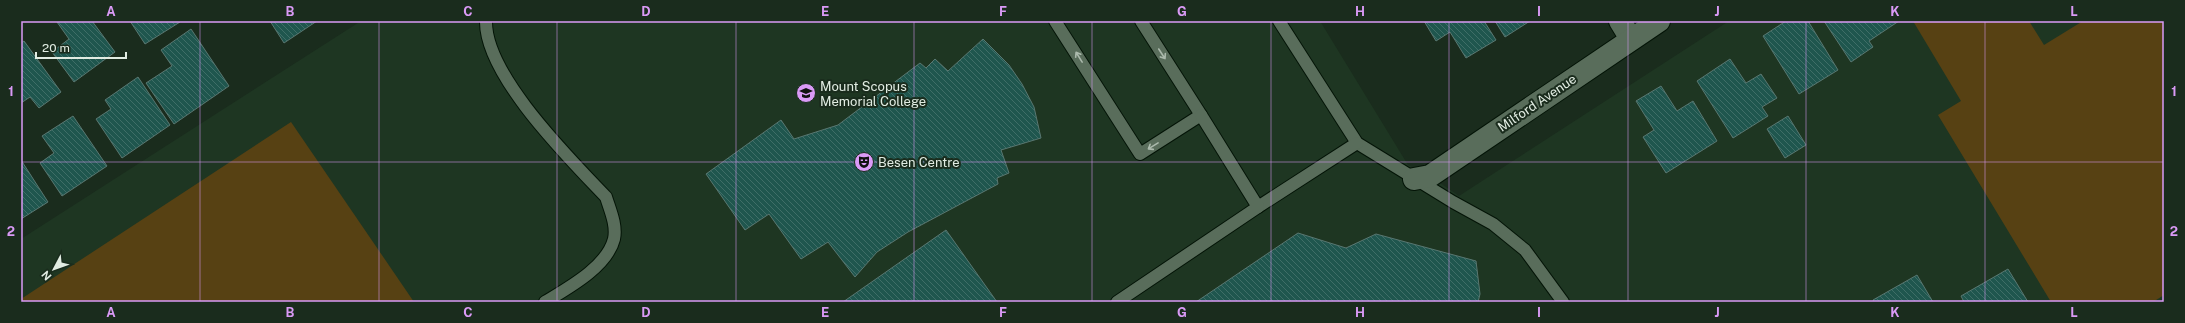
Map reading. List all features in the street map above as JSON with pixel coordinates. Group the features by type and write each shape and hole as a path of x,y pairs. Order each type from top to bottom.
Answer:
{"street":[{"name":"Milford Avenue","path":"1414,179 1430,176 1626,30 1659,21"}],"lane":[{"path":"486,21 489,47 519,97 606,197 613,217 614,239 604,259 577,281 545,302"},
{"path":"1055,21 1140,154 1201,115"},
{"path":"1140,21 1258,207"},
{"path":"1279,21 1357,143 1414,179 1493,224 1525,250 1563,302"},
{"path":"1117,302 1258,207 1357,143"}],"shaded area":[{"name":"Mount Scopus Memorial College","path":"361,21 1320,21 1408,165 1430,176 1459,196 1729,21 2164,21 2164,302 21,302 21,239"},
{"path":"1913,21 2029,21 2044,45 2083,21 2164,21 2164,295 2153,302 2051,302 1938,115 1961,101"},
{"path":"291,122 414,302 21,302 21,299"}],"building":[{"path":"92,21 115,52 74,82 52,52 69,39 57,22"},
{"path":"130,21 179,21 180,22 145,44"},
{"path":"270,21 317,21 284,43"},
{"path":"1424,21 1484,21 1496,40 1466,58 1450,32 1436,41"},
{"path":"1495,21 1530,21 1505,37"},
{"path":"1786,21 1808,21 1838,70 1799,94 1763,36"},
{"path":"1824,21 1899,21 1869,41 1873,47 1851,62"},
{"path":"191,29 229,86 174,124 146,83 172,66 161,50"},
{"name":"Besen Centre","path":"983,39 1009,65 1022,84 1034,107 1041,138 1001,150 1009,173 997,178 998,184 908,232 877,252 855,277 828,242 801,259 769,214 745,230 706,174 781,120 794,139 838,125 920,63 926,68 935,59 948,71"},
{"path":"24,41 61,92 39,108 30,97 21,103 21,43"},
{"path":"1730,59 1746,83 1761,74 1777,98 1762,107 1768,116 1733,138 1697,81"},
{"path":"138,77 170,125 122,158 96,119 111,109 105,100"},
{"path":"1661,86 1677,111 1693,101 1717,141 1666,173 1643,137 1654,130 1636,101"},
{"path":"73,116 107,166 62,196 40,163 54,153 42,136"},
{"path":"1788,116 1806,145 1785,158 1767,129"},
{"path":"21,160 48,202 21,219"},
{"path":"946,230 997,302 843,302"},
{"path":"1298,233 1346,248 1376,234 1476,261 1480,294 1478,302 1196,302"},
{"path":"2008,269 2028,302 1964,302 1961,296"},
{"path":"1917,275 1933,302 1874,302 1873,300"}],"place":[{"name":"Mount Scopus Memorial College","path":"806,93"},
{"name":"Besen Centre","path":"864,162"}]}
